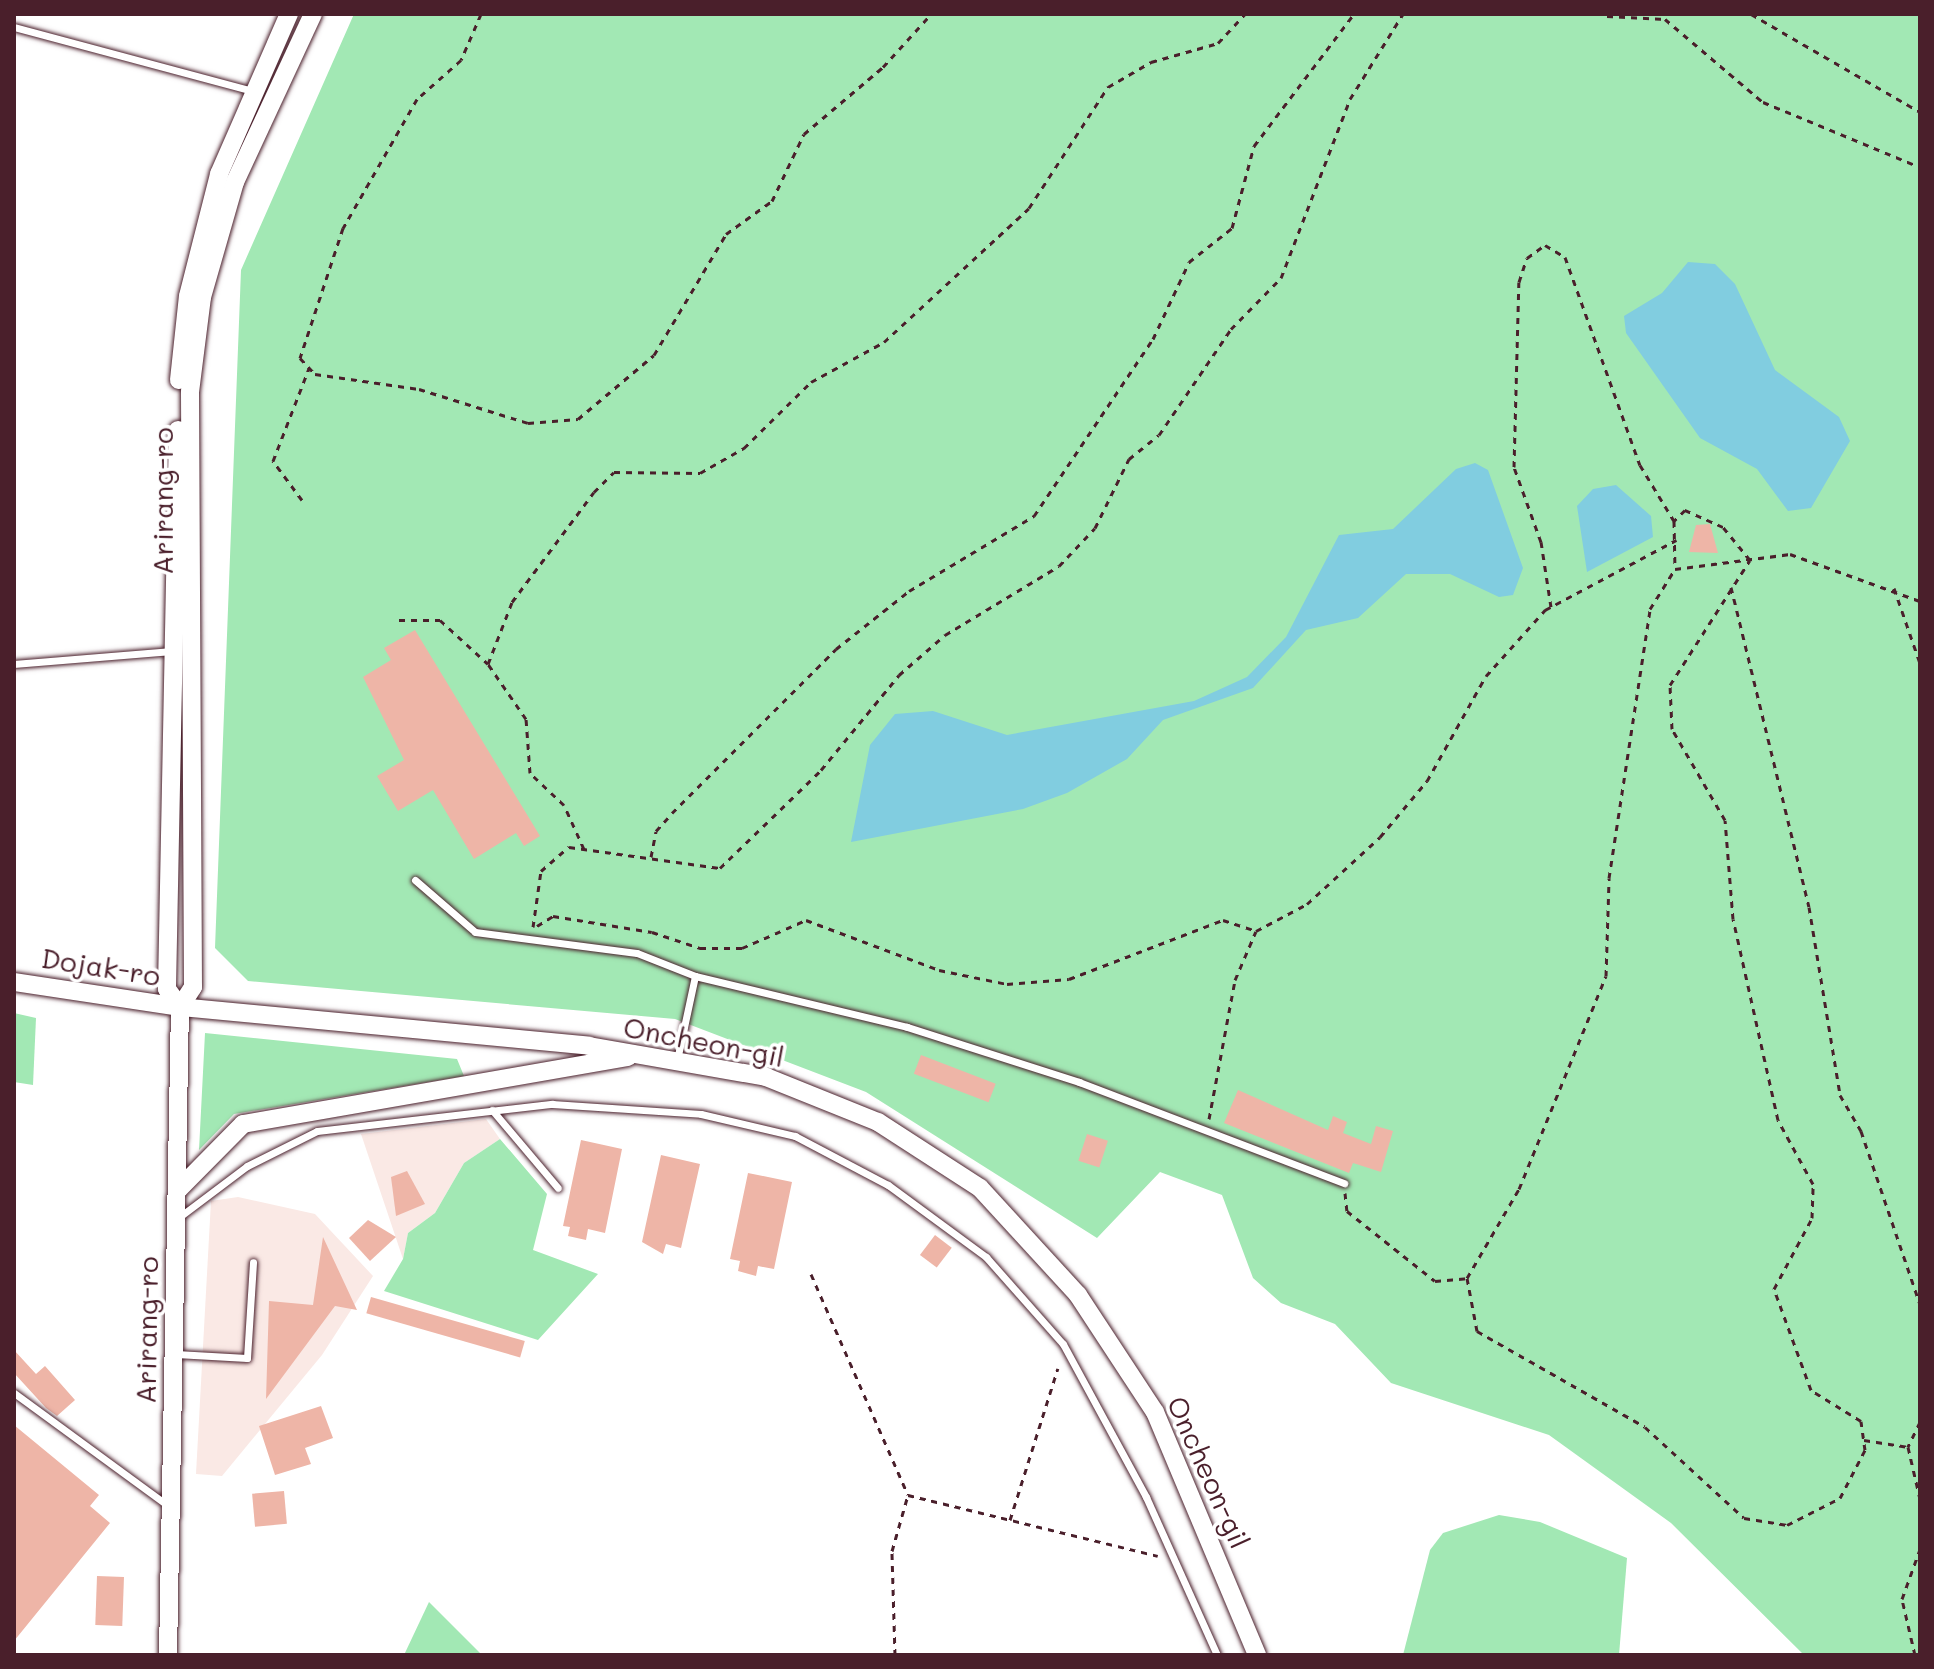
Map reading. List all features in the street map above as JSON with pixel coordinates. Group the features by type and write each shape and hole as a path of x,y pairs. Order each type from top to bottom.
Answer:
{"main road":[{"name":"Arirang-ro","path":"180,1007 167,989 179,388 188,296 219,174 289,14"},
{"name":"Arirang-ro","path":"168,1655 180,1007 193,987 190,392 200,313 235,182 313,14"},
{"name":"Dojak-ro","path":"14,982 180,1007"},
{"name":"Oncheon-gil","path":"180,1007 638,1055 766,1077 878,1122 980,1188 1078,1295 1155,1412 1257,1655"},
{"path":"177,1191 243,1124 638,1055"}],"lane":[{"path":"14,27 253,91"},
{"path":"14,664 173,651"},
{"path":"415,880 475,932 637,953 695,976 907,1027 1206,1128 1344,1183"},
{"path":"677,1062 695,976"},
{"path":"176,1220 247,1166 317,1131 552,1104 701,1114 795,1136 888,1185 986,1257 1063,1344 1174,1560 1217,1655"},
{"path":"492,1110 558,1188"},
{"path":"174,1353 247,1358 253,1262"},
{"path":"14,1393 172,1508"}],"path":[{"path":"481,14 461,60 417,99 343,228 300,358 309,368 419,389 528,423 578,419 654,355 726,234 772,201 804,134 883,67 931,14"},
{"path":"488,664 512,602 614,472 700,473 744,448 811,382 884,342 1018,218 1108,87 1151,62 1218,43 1245,14"},
{"path":"651,857 656,831 672,813 836,649 909,591 1034,516 1153,339 1189,262 1232,228 1254,146 1354,14"},
{"path":"533,929 541,871 569,847 720,868 821,770 899,675 945,635 1059,566 1095,528 1129,459 1159,435 1231,329 1281,278 1350,99 1403,14"},
{"path":"1751,14 1819,60 1920,112"},
{"path":"1607,16 1665,19 1763,102 1920,167"},
{"path":"1551,607 1541,542 1514,467 1519,282 1527,258 1545,245 1565,257 1640,465 1674,521 1675,569 1650,609 1609,878 1606,976 1539,1151 1467,1278 1477,1331 1645,1427 1744,1518 1787,1525 1840,1498 1864,1439 1861,1421 1811,1390 1774,1289 1812,1218 1813,1184 1778,1120 1733,919 1725,820 1672,729 1670,685 1750,560"},
{"path":"302,500 273,461 309,368"},
{"path":"1674,521 1685,510 1712,520 1750,560"},
{"path":"1206,1128 1220,1089 1235,980 1256,931 1307,904 1380,837 1427,781 1486,676 1551,607 1676,540"},
{"path":"1675,569 1790,554 1894,588 1920,601"},
{"path":"1731,587 1809,907 1840,1095 1861,1131 1920,1304"},
{"path":"1894,588 1920,663"},
{"path":"399,620 440,620 488,664 526,719 530,773 564,805 584,849"},
{"path":"517,939 553,916 652,932 700,948 742,948 806,920 925,965 1007,984 1069,979 1223,920 1256,931"},
{"path":"1344,1183 1347,1211 1435,1281 1467,1278"},
{"path":"811,1274 908,1495 892,1551 895,1655"},
{"path":"1010,1520 1058,1368"},
{"path":"1920,1422 1908,1447 1920,1499"},
{"path":"1864,1439 1908,1447"},
{"path":"908,1495 1174,1560"},
{"path":"1915,1655 1902,1599 1920,1549"}],"shaded area":[{"path":"486,1119 500,1139 464,1163 435,1213 408,1233 403,1259 361,1134"},
{"path":"238,1197 315,1214 373,1276 322,1355 222,1476 196,1474 211,1201"}],"green space":[{"path":"354,14 1920,14 1920,1655 1804,1655 1671,1523 1549,1435 1391,1383 1335,1324 1281,1303 1253,1278 1222,1195 1160,1172 1097,1238 866,1092 675,1019 248,981 215,948 241,270"},
{"path":"14,1013 36,1018 33,1085 14,1082"},
{"path":"205,1033 457,1059 464,1076 234,1114 199,1150"},
{"path":"500,1139 547,1194 533,1250 598,1274 538,1340 384,1291 403,1259 408,1233 435,1213 464,1163"},
{"path":"1499,1515 1540,1522 1627,1558 1619,1655 1403,1655 1430,1550 1443,1533"},
{"path":"429,1602 482,1655 404,1655"}],"water":[{"path":"1688,262 1715,264 1735,284 1775,370 1839,417 1850,441 1811,508 1788,511 1757,469 1700,438 1626,333 1624,316 1662,293"},
{"path":"1475,463 1488,470 1523,568 1513,595 1499,597 1450,574 1406,574 1358,618 1306,630 1253,688 1163,720 1127,759 1067,793 1023,809 851,842 870,745 895,714 933,711 1007,735 1194,701 1247,677 1286,637 1339,535 1393,529 1456,469"},
{"path":"1616,485 1651,516 1653,537 1587,572 1577,506 1593,489"}],"building":[{"path":"1710,524 1718,553 1689,552 1696,525"},
{"path":"415,630 540,836 524,846 516,833 474,859 433,790 398,811 377,776 404,760 363,677 391,660 384,648"},
{"path":"921,1055 996,1084 989,1102 914,1074"},
{"path":"1238,1090 1328,1130 1333,1116 1347,1122 1343,1133 1371,1144 1376,1126 1393,1131 1381,1172 1353,1163 1349,1173 1224,1123"},
{"path":"1087,1134 1108,1141 1099,1167 1078,1161"},
{"path":"581,1140 622,1149 605,1233 588,1229 586,1240 568,1236 570,1227 563,1226"},
{"path":"661,1155 700,1164 681,1248 666,1244 663,1254 642,1242"},
{"path":"407,1171 425,1204 396,1216 391,1177"},
{"path":"748,1173 792,1182 774,1269 758,1266 756,1276 738,1271 740,1261 730,1259"},
{"path":"368,1220 396,1237 370,1261 349,1238"},
{"path":"935,1235 952,1248 937,1268 920,1255"},
{"path":"323,1237 357,1310 335,1306 266,1399 269,1301 313,1305"},
{"path":"371,1297 525,1341 520,1357 366,1313"},
{"path":"14,1350 36,1374 45,1366 75,1400 57,1416 46,1408 14,1373"},
{"path":"321,1406 333,1438 305,1448 311,1464 275,1475 259,1426"},
{"path":"14,1425 99,1495 90,1506 110,1523 14,1641"},
{"path":"284,1491 287,1524 255,1527 252,1494"},
{"path":"97,1576 124,1577 122,1626 95,1625"}]}
